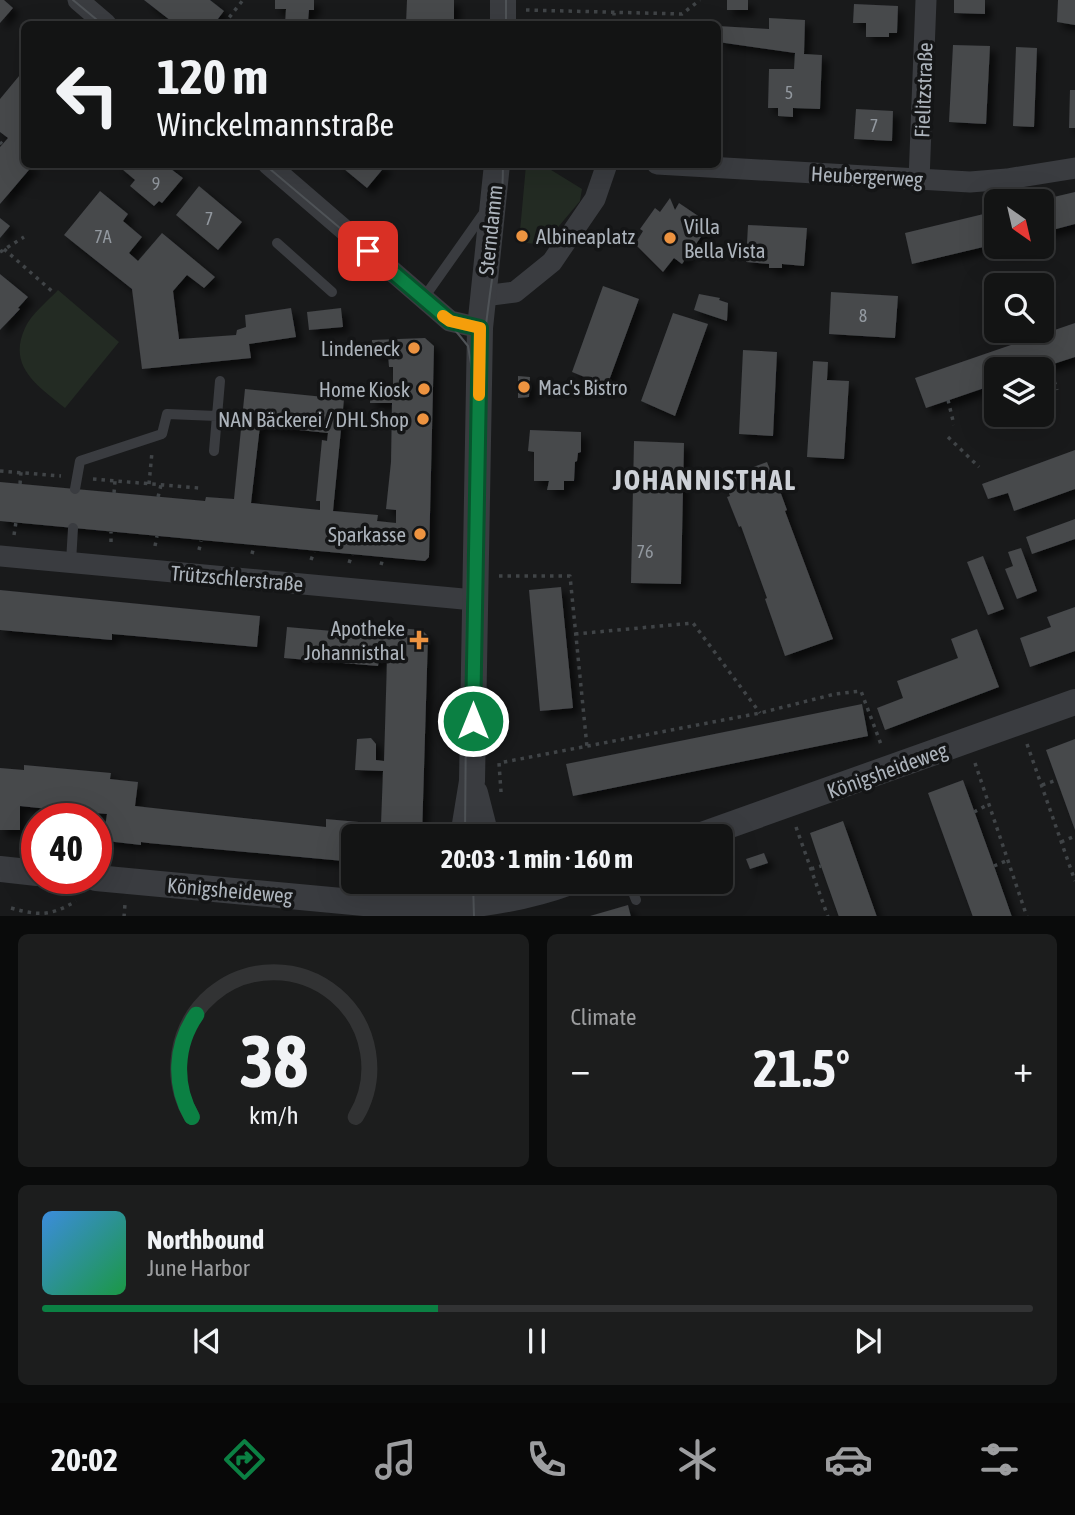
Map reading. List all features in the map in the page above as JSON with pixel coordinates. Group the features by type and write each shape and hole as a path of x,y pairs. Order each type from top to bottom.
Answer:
{"street":[{"path":"78,0 102,21"},
{"name":"Fielitzstraße","path":"919,180 926,0"},
{"path":"273,168 450,321 480,328"},
{"name":"Sterndamm","path":"465,824 472,781 480,328 497,168"},
{"name":"Sterndamm","path":"484,296 515,292 552,262 595,199 606,168"},
{"name":"Heubergerweg","path":"721,168 970,182 1075,168"},
{"name":"Trützschlerstraße","path":"0,556 474,588"},
{"name":"Königsheideweg","path":"733,824 1075,702"},
{"name":"Sterndamm","path":"472,781 483,824"},
{"path":"0,870 21,872"},
{"name":"Königsheideweg","path":"112,880 413,908 507,899 529,894"}],"lane":[{"path":"423,299 494,199"},
{"path":"277,243 332,292"},
{"path":"214,451 220,381"},
{"path":"76,483 80,461 162,434 167,414 216,416"},
{"path":"71,562 73,528"},
{"path":"634,894 636,900"}],"path":[{"path":"226,21 243,0"},
{"path":"503,11 682,14 700,0"},
{"path":"614,12 614,21"},
{"path":"24,237 2,251 54,293"},
{"path":"1054,381 1057,390"},
{"path":"948,400 954,425"},
{"path":"149,484 154,436"},
{"path":"948,437 979,467"},
{"path":"0,471 21,472 76,483 115,481 199,488"},
{"path":"20,484 21,472"},
{"path":"114,493 115,481"},
{"path":"158,497 161,485"},
{"path":"15,535 16,522"},
{"path":"111,532 111,542"},
{"path":"155,546 157,536"},
{"path":"199,550 201,541"},
{"path":"252,554 254,545"},
{"path":"311,559 314,552"},
{"path":"349,563 352,555"},
{"path":"381,565 383,558"},
{"path":"474,588 570,576 587,747"},
{"path":"575,634 694,624 760,713"},
{"path":"501,800 499,763 760,713 835,694 861,691 890,769"},
{"path":"1019,722 1075,881"},
{"path":"968,741 1026,916"},
{"path":"1042,785 1056,780"},
{"path":"974,812 989,804"},
{"path":"788,805 828,916"},
{"path":"1061,842 1075,836"},
{"path":"994,866 1008,860"},
{"path":"811,869 821,866"},
{"path":"12,908 34,915 59,911 76,901"},
{"path":"124,916 125,902"}],"shaded area":[{"path":"526,168 548,168 582,189 580,201 543,245 519,242"},
{"path":"58,290 119,342 65,408 28,374 20,354 20,342 25,328 35,313"}],"building":[{"path":"0,0 13,8 0,23"},
{"path":"144,0 210,0 224,11 216,21 171,21"},
{"path":"275,0 314,0 314,10 309,10 308,21 285,21 286,9 275,9"},
{"path":"407,0 454,0 454,21 406,21"},
{"path":"727,0 748,0 748,10 727,10"},
{"path":"954,0 985,0 985,14 954,13"},
{"path":"1058,0 1075,0 1075,25 1057,22"},
{"path":"854,4 898,6 897,33 889,33 889,37 866,37 866,23 853,23"},
{"path":"769,18 805,20 804,54 822,55 820,109 793,108 793,117 778,116 778,108 768,108 769,69 794,69 795,53 721,42 721,26 769,29"},
{"path":"953,45 990,46 986,124 949,122"},
{"path":"1016,47 1037,48 1034,127 1013,126"},
{"path":"21,74 21,168 31,168 0,204 0,147 8,138 0,132 0,99"},
{"path":"1070,90 1075,90 1075,128 1069,128"},
{"path":"856,109 893,111 892,141 854,139"},
{"path":"121,168 172,168 183,178 162,203 159,201 154,206 130,186 135,180"},
{"path":"343,168 384,168 367,188"},
{"path":"199,186 242,222 218,250 176,215"},
{"path":"100,191 128,214 123,221 142,237 129,253 138,261 162,233 215,277 204,288 187,275 173,291 179,339 236,335 237,330 246,327 245,315 291,308 296,337 249,344 251,358 142,369 132,289 64,235"},
{"path":"1075,192 1075,224 1054,230 1054,197"},
{"name":"Villa Bella Vista","path":"670,198 675,210 679,203 710,224 682,264 674,258 663,272 635,244 643,231 640,229 655,208 660,212"},
{"path":"984,214 984,247 912,264 905,233"},
{"path":"0,218 10,226 0,238"},
{"path":"748,225 807,228 804,266 782,264 782,268 769,268 769,264 746,262"},
{"path":"0,274 28,297 0,330"},
{"path":"603,286 639,299 607,386 572,372"},
{"path":"831,292 898,296 895,338 829,334"},
{"path":"699,294 720,298 719,300 728,303 727,321 694,310"},
{"path":"341,308 343,327 309,330 307,312"},
{"path":"673,313 708,324 675,416 641,401"},
{"path":"1075,323 1075,357 1054,364 1054,357 984,357 984,388 926,408 915,378 1017,343 1054,343 1054,330"},
{"path":"425,338 434,346 429,557 425,561 0,521 0,482 205,501 206,497 234,499 245,389 344,399 333,511 378,515 377,521 396,523 396,510 386,509 391,462 392,403 370,403 371,385 393,385 393,367 389,367 388,354 372,353 372,340","holes":["260,426 328,433 327,441 322,440 316,501 320,501 320,510 251,503"]},
{"path":"743,350 777,352 773,436 739,434"},
{"path":"813,361 828,362 827,380 849,381 844,459 807,457"},
{"name":"Mac's Bistro","path":"518,376 530,377 529,397 518,398"},
{"path":"530,430 581,432 581,452 575,462 574,481 564,481 564,490 547,490 549,481 534,481 534,452 528,451"},
{"path":"634,441 684,443 681,584 631,583"},
{"path":"1075,450 1075,489 1014,511 1008,493 988,499 982,484"},
{"path":"767,462 776,480 833,639 785,656 741,526 739,527 727,497 730,496 723,478"},
{"path":"1075,519 1075,539 1032,554 1026,537"},
{"path":"1021,548 1037,591 1017,599 1005,569 1013,566 1008,552"},
{"path":"983,556 1004,609 988,615 967,562"},
{"path":"561,587 573,708 540,711 529,590"},
{"path":"0,590 260,616 257,647 112,634 112,640 0,630"},
{"path":"1075,607 1075,651 1030,667 1020,638 1051,627 1047,617"},
{"path":"345,624 422,630 428,636 422,824 381,824 383,771 355,770 357,739 371,738 376,744 376,760 384,761 387,660 379,659 378,666 284,658 287,627 344,632"},
{"path":"977,629 999,687 885,730 877,708 903,698 897,681 958,658 951,639"},
{"path":"862,704 868,736 573,796 566,764"},
{"path":"1075,739 1075,830 1046,750"},
{"path":"24,765 111,773 110,779 138,782 135,806 326,827 326,819 381,824 341,824 341,861 112,841 112,803 21,803 20,830 0,830 0,768 24,770"},
{"path":"963,780 1012,916 973,916 928,793"},
{"path":"843,821 877,916 839,916 810,833"},
{"path":"764,853 768,863 750,869 746,859"},
{"path":"628,905 631,916 590,916"}],"tram line":[{"path":"73,0 98,21"},
{"path":"506,0 506,21"},
{"path":"269,168 442,314 468,346 473,375 465,824"},
{"path":"482,387 485,331 500,220 503,168"},
{"path":"476,706 482,461"},
{"path":"473,894 474,916"}],"slow traffic":[{"path":"443,316 450,321 480,328 479,395"}],"place":[{"name":"Albineaplatz","path":"522,236"},
{"name":"Villa Bella Vista","path":"670,238"},
{"name":"Lindeneck","path":"414,348"},
{"name":"Mac's Bistro","path":"524,387"},
{"name":"Home Kiosk","path":"424,389"},
{"name":"NAN Bäckerei / DHL Shop","path":"423,419"},
{"name":"Sparkasse","path":"420,534"},
{"name":"Apotheke Johannisthal","path":"419,640"}],"district":[{"name":"JOHANNISTHAL","path":"705,480"}],"route":[{"path":"368,251 450,321 480,328 473,721"}]}
